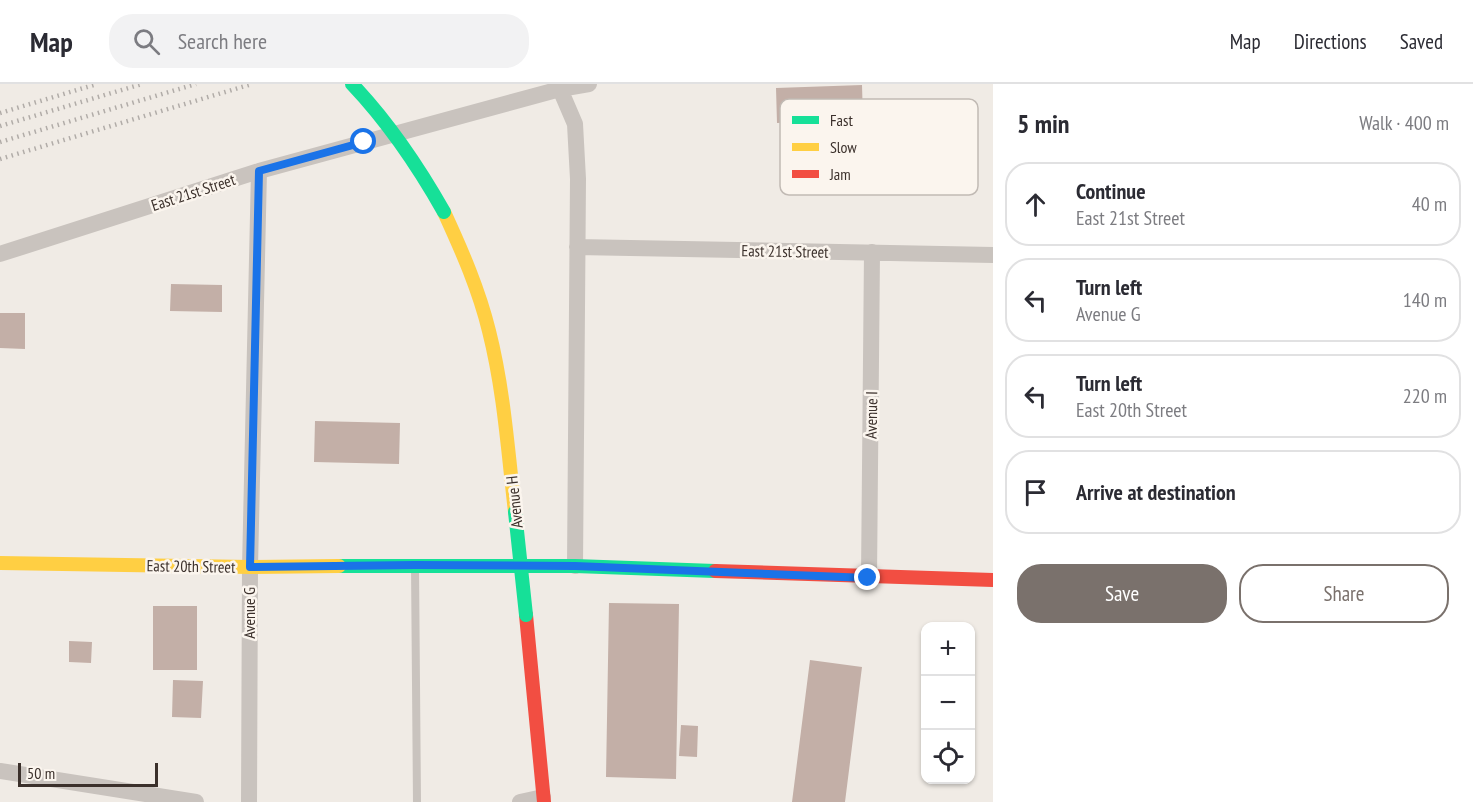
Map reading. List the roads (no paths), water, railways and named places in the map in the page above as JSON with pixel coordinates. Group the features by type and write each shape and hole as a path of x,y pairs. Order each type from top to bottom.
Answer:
{"street":[{"name":"Avenue H","path":"352,84 375,108 419,168 444,212 465,258 482,306 501,391 544,799"},
{"name":"East 21st Street","path":"0,254 259,171 589,84"},
{"path":"560,90 575,124 578,179 575,566"},
{"name":"Avenue G","path":"249,802 250,567 259,171"},
{"name":"East 21st Street","path":"577,247 993,255"},
{"name":"Avenue I","path":"868,578 872,252"},
{"name":"East 20th Street","path":"0,563 250,567 575,566 868,578 993,580"},
{"path":"0,771 196,802"},
{"path":"520,802 544,799"}],"lane":[{"path":"415,565 417,802"}],"railway":[{"path":"0,113 97,84"},
{"path":"0,126 142,84"},
{"path":"0,142 196,84"},
{"path":"0,159 252,84"}]}
